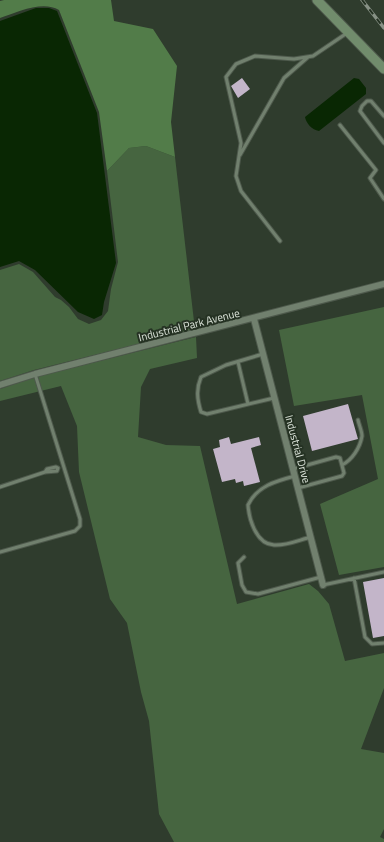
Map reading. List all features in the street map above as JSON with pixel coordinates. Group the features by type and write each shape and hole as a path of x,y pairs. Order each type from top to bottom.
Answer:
{"street":[{"path":"317,0 384,69"},
{"name":"Industrial Park Avenue","path":"0,385 35,374 254,319 384,284"},
{"name":"Industrial Drive","path":"254,319 323,585"}],"lane":[{"path":"280,241 241,190 236,176 240,143 226,78 236,64 255,56 294,59 313,56 348,32"},
{"path":"239,156 284,78 308,56"},
{"path":"384,116 371,101 367,101 362,106 360,111 384,143"},
{"path":"340,125 376,170 370,178 384,199"},
{"path":"263,354 226,365 202,377 196,388 198,403 201,412 207,414 275,398"},
{"path":"238,362 248,404"},
{"path":"0,552 78,529 80,526 80,519 35,374"},
{"path":"342,465 350,461 361,439 362,435 358,420"},
{"path":"293,469 336,457 340,458 342,465 344,473 342,476 298,488"},
{"path":"0,487 64,467"},
{"path":"295,476 266,485 257,492 251,498 248,505 249,518 262,539 269,544 281,545 311,537"},
{"path":"244,557 238,563 242,585 246,592 252,594 258,594 321,577"},
{"path":"323,585 384,572"},
{"path":"354,578 365,637 372,644 384,643"}],"shaded area":[{"path":"111,0 114,21 153,29 177,66 171,122 175,157 146,146 129,148 107,171 99,112 59,10 53,7 45,6 30,8 0,18 0,1"},
{"path":"36,8 49,8 57,11 97,113 116,263 104,302 102,315 94,319 78,312 35,270 19,261 0,267 0,21"},
{"path":"354,78 359,79 366,88 366,94 319,131 312,128 308,124 305,117"},
{"path":"146,146 175,157 195,330 34,370 0,381 0,270 19,264 33,272 55,297 69,307 78,319 89,324 101,320 108,311 111,289 118,262 107,171 129,148"},
{"path":"384,307 384,567 339,575 320,504 378,479 362,395 294,406 279,330"},
{"path":"196,337 197,358 150,369 141,387 138,437 166,445 200,446 237,604 309,584 318,591 329,604 345,661 384,653 384,688 361,749 384,753 384,829 380,837 384,839 384,842 174,842 159,814 149,721 141,692 127,623 110,599 79,472 77,426 61,386 0,401 0,389 35,377"}],"building":[{"path":"242,78 250,89 238,98 231,86"},
{"path":"348,404 358,439 312,451 303,416"},
{"path":"229,437 231,444 259,437 261,445 251,448 260,482 244,486 243,481 236,483 235,479 222,482 213,449 220,447 219,440"},
{"path":"384,578 384,636 373,638 363,582"}],"railway":[{"path":"362,0 384,28"}]}
